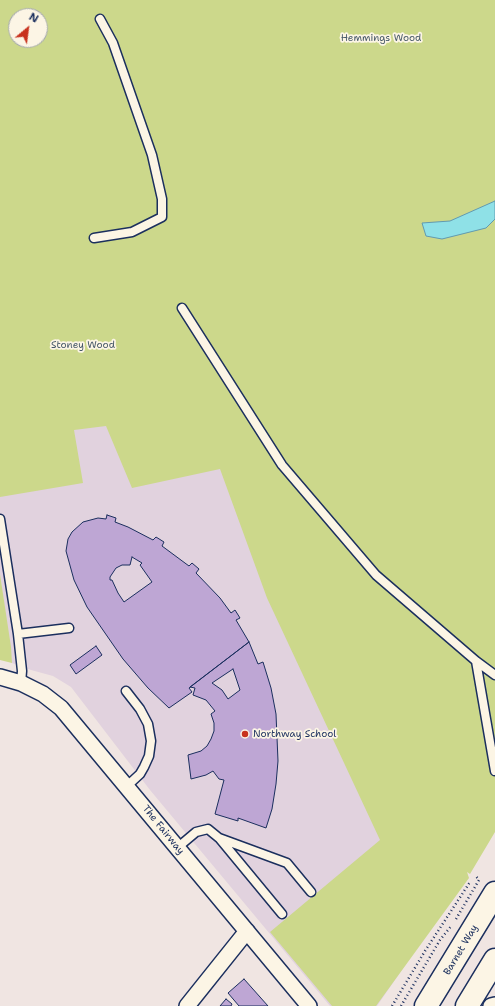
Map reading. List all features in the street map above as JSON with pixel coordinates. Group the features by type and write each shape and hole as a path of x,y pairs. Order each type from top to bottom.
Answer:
{"highway":[{"name":"Barnet Way","path":"426,1006 495,893"},
{"path":"468,1006 495,960"}],"street":[{"name":"The Fairway","path":"0,677 20,683 43,694 61,708 309,1006"},
{"path":"187,1006 247,931"},
{"path":"491,1006 495,1005"}],"lane":[{"path":"94,238 132,232 162,218 162,199 152,155 113,43 100,20"},
{"path":"182,308 282,465 376,575 476,661 495,675"},
{"path":"0,519 18,634 22,671 20,683"},
{"path":"18,634 69,628"},
{"path":"476,661 495,771"},
{"path":"126,691 140,709 148,724 151,741 149,756 144,767 140,774 127,786"},
{"path":"177,848 196,832 208,829 219,838 282,914"},
{"path":"219,838 287,863 311,892"}],"path":[{"path":"401,1006 440,940 451,926 479,880 475,875"},
{"path":"392,1006 425,951 470,882"}],"shaded area":[{"path":"103,405 218,454 466,877 377,1006 330,1006 150,790 71,687 53,676 12,663 0,574 0,423"}],"green space":[{"path":"0,0 495,0 495,832 470,874 467,872 469,878 376,1006 332,1006 270,932 380,840 267,598 220,469 132,488 106,426 74,430 83,483 0,497"},
{"path":"0,574 11,647 12,663 0,660"}],"water":[{"path":"495,201 495,219 486,228 442,239 426,236 422,223 450,221"}],"building":[{"path":"107,515 116,518 115,522 153,540 156,537 164,542 162,546 189,566 192,563 199,569 196,573 220,598 231,613 235,610 240,618 236,620 249,642 189,688 192,692 169,708 148,688 123,659 87,607 74,580 66,551 68,539 72,532 83,522 98,518 106,519","holes":["132,557 142,563 140,565 152,582 124,602 112,580 110,580 110,577 116,568 122,565 130,565"]},
{"name":"Northway School","path":"249,642 258,664 263,662 271,688 276,714 278,761 272,809 266,828 238,818 238,821 215,814 224,780 219,779 213,771 206,775 191,779 188,755 201,751 207,746 214,731 214,723 211,714 215,711 206,700 193,695 195,688 190,687","holes":["233,669 240,690 228,699 222,690 212,683"]},
{"path":"96,646 102,655 76,674 70,665"},
{"path":"244,979 268,1006 239,1006 228,993"},
{"path":"226,999 232,1004 231,1006 220,1006"}],"place":[{"name":"Northway School","path":"245,734"}],"park label":[{"name":"Hemmings Wood","path":"381,38"},
{"name":"Stoney Wood","path":"83,345"}]}
